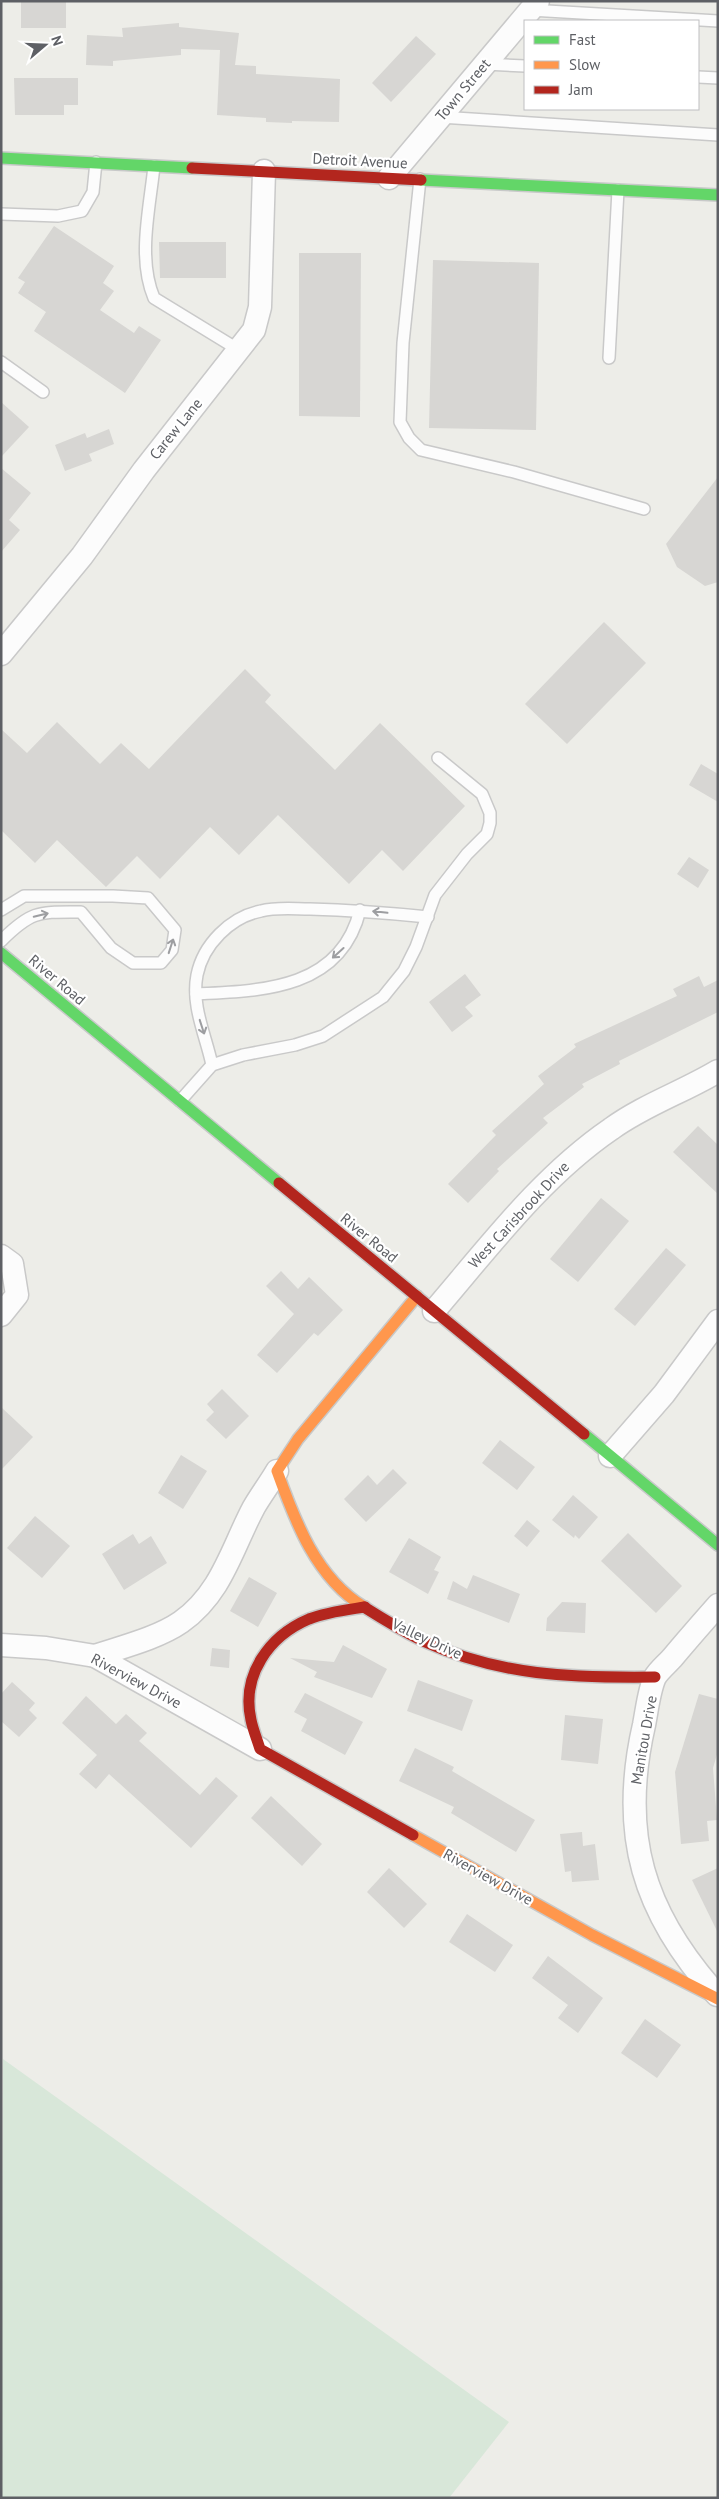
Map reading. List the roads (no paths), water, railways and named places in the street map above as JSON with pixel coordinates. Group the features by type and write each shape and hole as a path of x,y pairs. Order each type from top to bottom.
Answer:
{"street":[{"name":"Town Street","path":"389,178 534,6"},
{"name":"Detroit Avenue","path":"1,158 718,196"},
{"name":"Carew Lane","path":"1,654 82,556 144,470 254,330 260,307 264,171"},
{"name":"River Road","path":"1,953 718,1545"},
{"name":"West Carisbrook Drive","path":"434,1311 531,1198 570,1160 612,1128 718,1071"},
{"path":"1,1256 12,1264 17,1295 1,1314"},
{"path":"95,1656 136,1642 180,1623 197,1609 214,1590 227,1568 254,1507 298,1439 416,1296"},
{"path":"610,1456 664,1394 718,1321"},
{"name":"Valley Drive","path":"277,1472 306,1543 345,1594 402,1631 438,1647 493,1666 559,1676 655,1677"},
{"name":"Manitou Drive","path":"718,1605 655,1677 635,1776 634,1828 637,1848 656,1906 670,1936 691,1966 718,1998"},
{"path":"260,1749 248,1716 248,1693 252,1674 265,1652 296,1624 320,1614 365,1607"},
{"name":"Riverview Drive","path":"1,1645 46,1648 95,1656 592,1935 718,1998"}],"lane":[{"path":"534,6 695,20"},
{"path":"699,20 718,22"},
{"path":"485,64 524,66"},
{"path":"699,77 718,78"},
{"path":"440,117 718,135"},
{"path":"1,214 58,216 82,211 93,192 96,162"},
{"path":"154,166 146,256 147,283 154,298 240,350"},
{"path":"420,179 403,343 400,422 409,438 421,450 514,472 644,509"},
{"path":"609,358 618,190"},
{"path":"1,362 43,392"},
{"path":"180,1101 212,1065 244,1055 295,1045 323,1036 354,1018 382,997 404,971 428,917 435,895 467,854 487,834 490,823 490,813 482,794 438,758"},
{"path":"1,910 24,896 148,898 175,930 172,950 161,962 133,963 111,948 81,912 38,913 18,924 1,941"},
{"path":"212,1065 200,1021 196,994 197,976 203,956 216,937 236,921 260,911 286,909 360,910 428,917"},
{"path":"196,994 259,991 304,979 345,947 356,926 360,910"}]}
